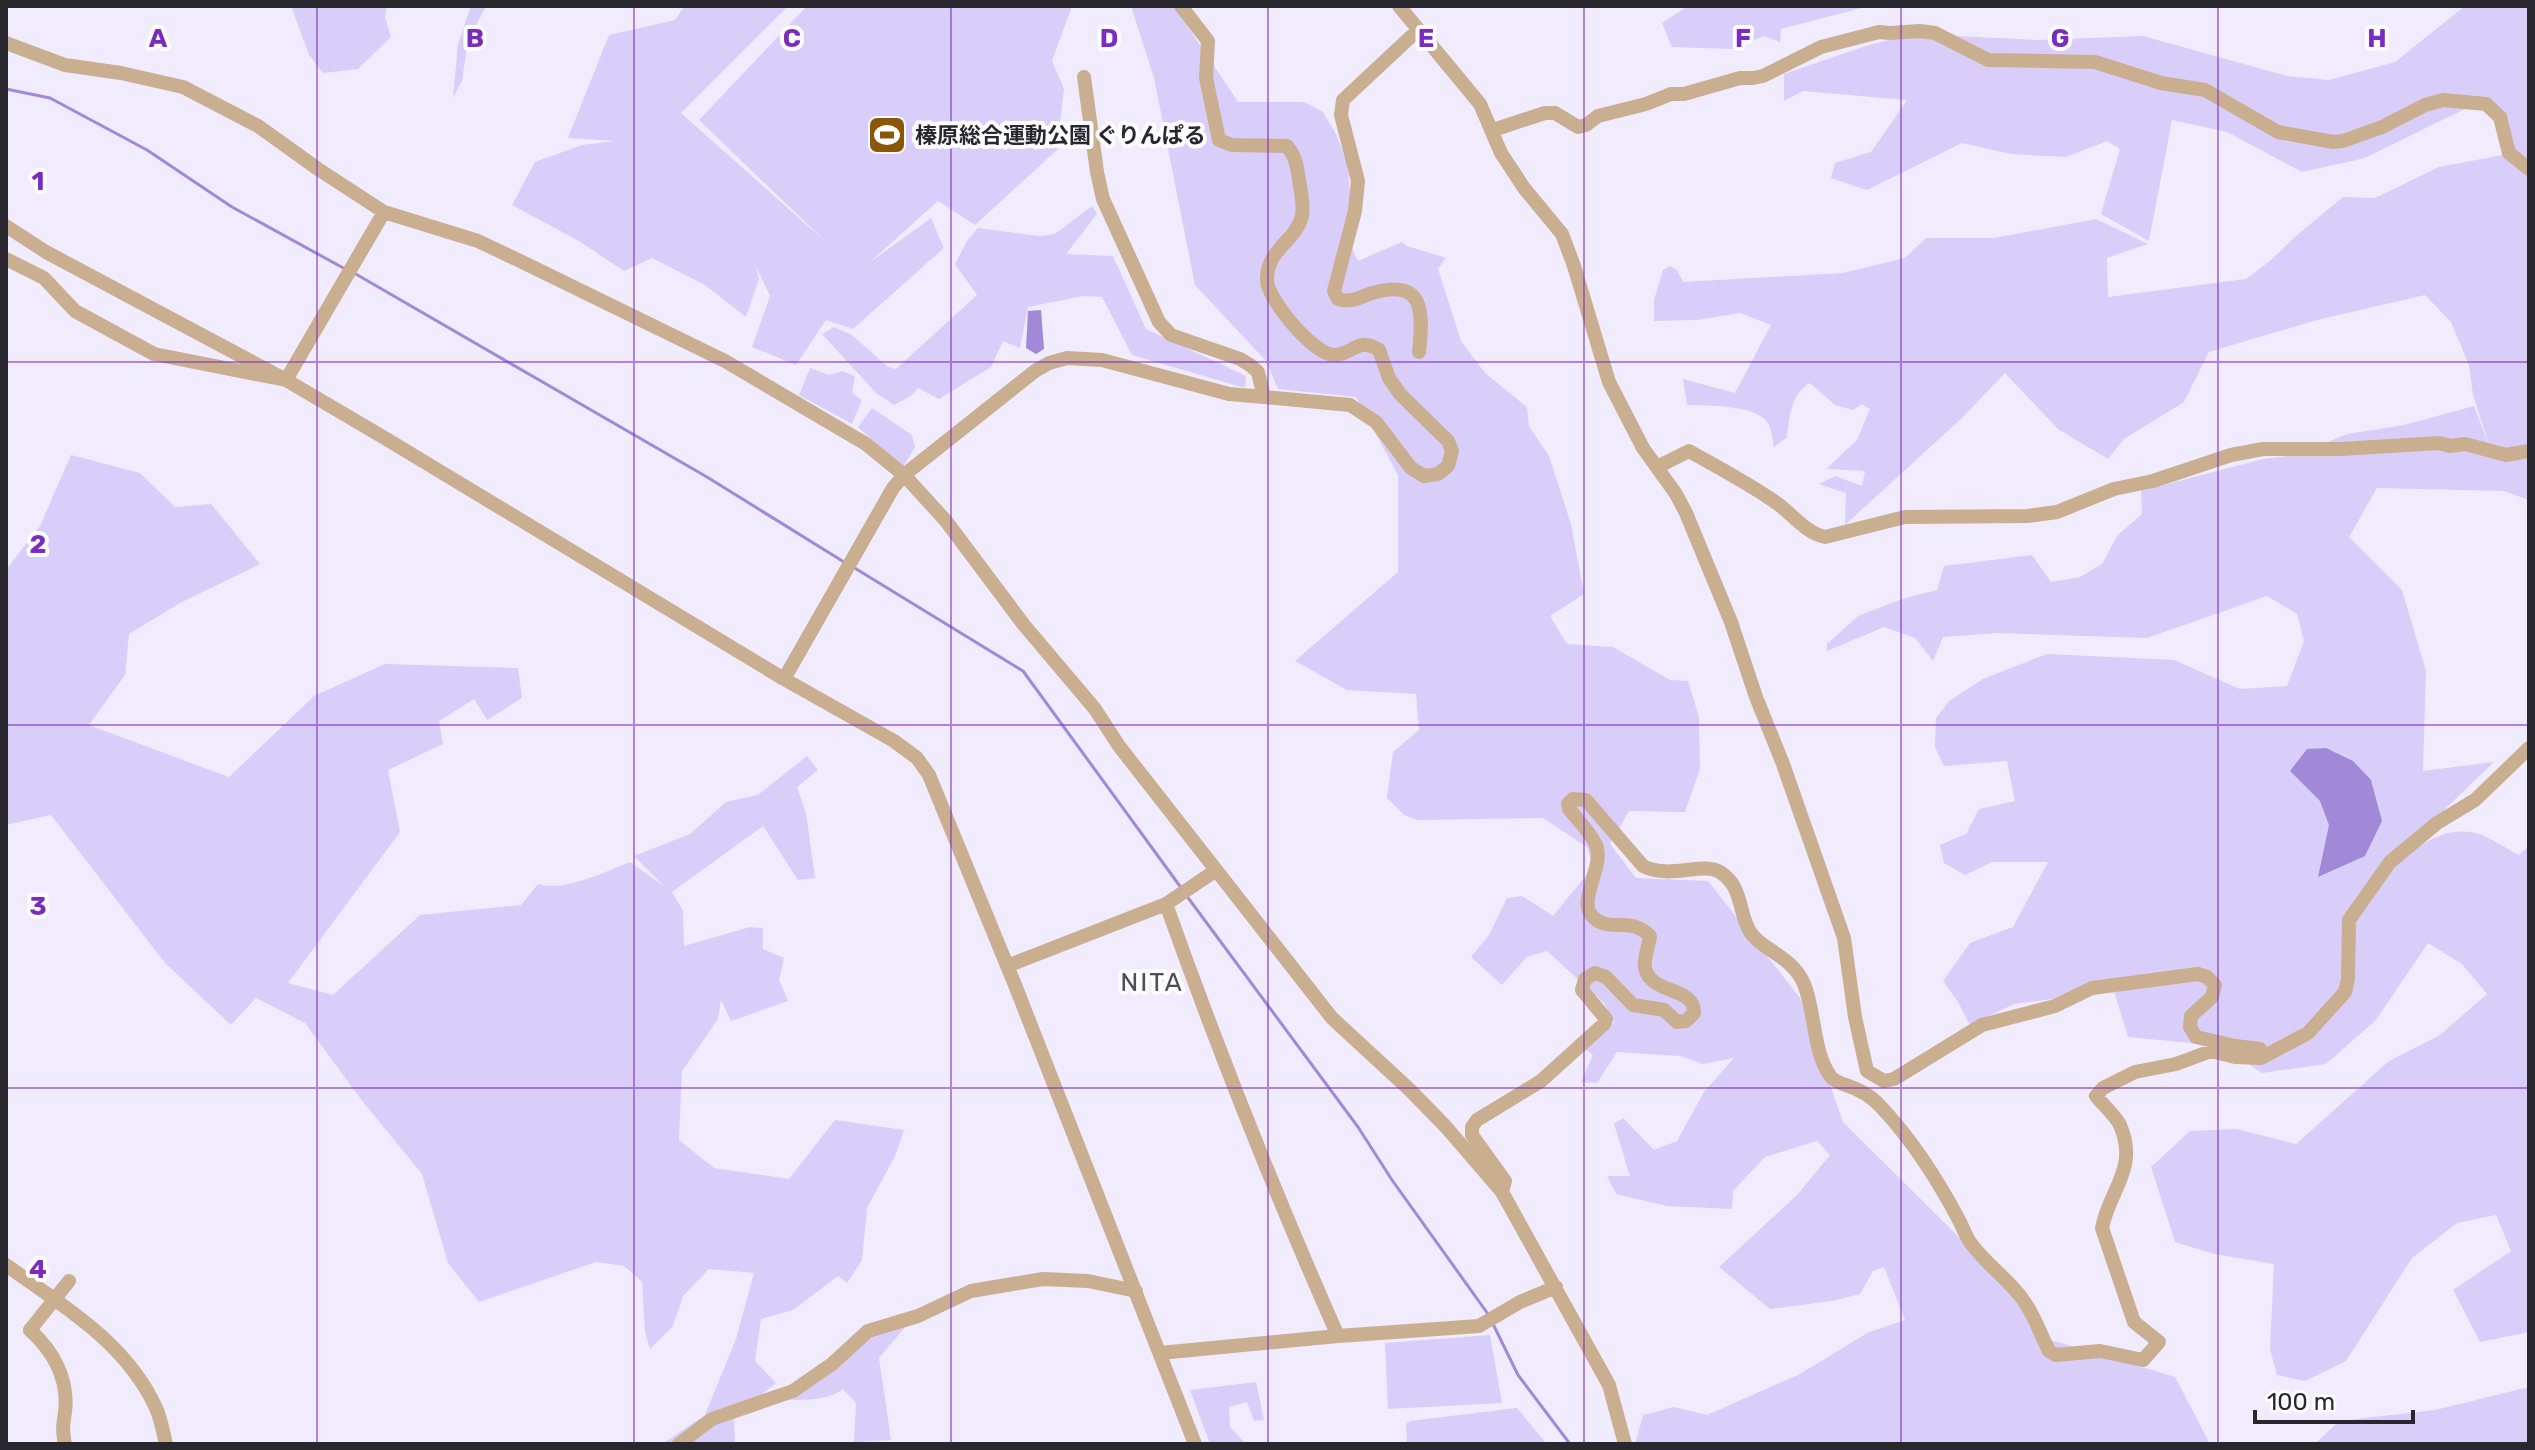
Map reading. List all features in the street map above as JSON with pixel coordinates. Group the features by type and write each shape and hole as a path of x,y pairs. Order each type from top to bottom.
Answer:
{"street":[{"path":"784,679 893,488 904,475 1049,363 1067,358 1102,360 1229,394 1350,405 1376,422 1411,468 1424,476 1438,474 1448,466 1452,451 1448,441 1400,394 1389,378 1379,350 1369,344 1357,345 1333,355 1318,350 1268,290 1267,278 1272,258 1301,219 1303,204 1295,156 1287,146 1232,145 1219,140 1206,78 1208,41 1181,6"},
{"path":"1399,6 1480,104 1501,153 1524,188 1562,234 1609,382 1643,448 1686,513 1731,622 1844,938 1867,1071 1884,1081 1894,1079 1982,1025 2055,1006 2092,988 2198,974 2215,985 2212,997 2191,1016 2190,1027 2196,1037 2273,1050"},
{"path":"1418,30 1342,104 1341,115 1358,181 1355,211 1334,291 1338,299 1346,302 1386,289 1411,293 1418,302 1422,325 1419,352"},
{"path":"1493,130 1545,113 1555,113 1578,127 1598,116 1671,94 1684,94 1740,78 1763,76 1821,47 1879,32 1920,31 1935,33 1988,60 2095,62 2161,83 2205,90 2278,132 2333,142 2382,127 2425,105 2443,100 2486,104 2500,117 2509,153 2529,169"},
{"path":"6,43 65,65 183,87 258,126 384,212 478,241 725,361 866,444 904,475 946,521 1024,625 1095,709 1119,746 1332,1018 1410,1090 1502,1192 1609,1385 1625,1444"},
{"path":"1084,77 1103,199 1159,322 1171,335 1250,365 1258,372 1264,397"},
{"path":"286,380 384,212"},
{"path":"6,226 46,252 286,380 784,679 894,741 917,758 929,775 1007,966 1195,1444"},
{"path":"6,259 44,278 75,311 154,354 286,380"},
{"path":"1657,467 1689,451 1778,504 1816,535 1825,537 1905,517 2027,516 2057,512 2114,489 2153,481 2231,455 2263,449 2341,449 2439,443 2450,446 2465,444 2506,455 2529,451"},
{"path":"1502,1192 1505,1181 1472,1135 1472,1127 1477,1120 1541,1081 1604,1024 1606,1019 1582,990 1585,979 1595,973 1606,977 1633,1005 1664,1010 1677,1022 1686,1021 1694,1013 1690,999 1654,983 1646,973 1644,964 1650,936 1643,929 1630,924 1609,926 1589,914 1586,904 1598,863 1597,847 1568,804 1573,799 1586,800 1643,866 1655,872 1668,873 1705,868 1719,870 1732,884 1741,899 1747,927 1755,938 1784,958 1804,983 1815,1038 1829,1075 1856,1088 1880,1105 1909,1139 1969,1241 2024,1300 2049,1351 2056,1355 2100,1351 2143,1360 2159,1342 2134,1322 2102,1228 2105,1214 2121,1183 2127,1155 2119,1124 2096,1096 2103,1088 2135,1072 2176,1064 2211,1051 2235,1057 2261,1058 2308,1033 2345,992 2349,920 2390,862 2424,833 2475,800 2529,748"},
{"path":"1007,966 1166,904 1215,871"},
{"path":"1166,904 1293,1234 1338,1336"},
{"path":"1880,1105 1884,1081"},
{"path":"6,1265 98,1332 119,1351 140,1378 157,1410 166,1444"},
{"path":"679,1444 712,1419 793,1391 832,1364 868,1331 918,1316 971,1291 1043,1279 1088,1281 1136,1291"},
{"path":"65,1444 61,1422 65,1412 61,1375 51,1352 30,1330 69,1281"},
{"path":"1160,1353 1479,1326 1520,1302 1556,1287"}],"shaded area":[{"path":"291,6 387,6 385,18 391,37 358,69 323,73 309,55"},
{"path":"471,6 486,6 468,40 462,81 453,98 458,44"},
{"path":"685,6 788,6 681,113 828,244 699,120 807,6 1072,6 1052,61 1064,89 1057,150 975,225 938,201 869,263 931,218 944,248 853,329 826,320 796,365 752,347 770,296 756,266 759,279 746,317 705,285 652,258 624,271 579,241 512,205 535,162 582,145 616,141 568,138 609,35 675,20"},
{"path":"1131,6 1174,6 1238,102 1304,102 1323,112 1348,164 1349,211 1344,232 1358,261 1402,242 1446,258 1438,269 1461,341 1485,373 1527,407 1529,426 1549,456 1571,524 1584,594 1550,616 1567,644 1613,647 1670,680 1688,681 1699,717 1700,769 1685,812 1629,811 1610,844 1636,878 1708,881 1800,998 1843,1122 1976,1254 2051,1340 2175,1377 2210,1444 1635,1444 1643,1415 1674,1407 1707,1415 1800,1374 1869,1332 1905,1320 1884,1267 1873,1271 1860,1294 1770,1309 1719,1267 1797,1195 1830,1155 1817,1141 1765,1157 1733,1191 1732,1209 1667,1206 1616,1194 1607,1176 1630,1176 1614,1124 1623,1118 1654,1150 1677,1141 1704,1092 1734,1058 1703,1064 1680,1056 1617,1052 1597,1083 1581,1082 1593,1055 1583,1048 1614,1022 1604,1003 1547,951 1527,957 1502,985 1471,957 1489,935 1507,898 1522,896 1553,916 1593,867 1587,847 1543,818 1418,820 1404,815 1387,798 1393,752 1419,730 1416,694 1347,690 1295,661 1398,572 1398,475 1356,397 1278,389 1266,361 1195,285 1154,78"},
{"path":"1688,6 1869,6 1781,29 1780,42 1764,36 1733,49 1672,47 1662,23"},
{"path":"2465,6 2529,6 2529,160 2509,153 2529,164 2529,500 2504,491 2377,488 2349,537 2402,590 2426,671 2423,771 2494,762 2444,810 2390,855 2396,862 2437,837 2459,832 2484,836 2519,855 2529,845 2529,1332 2480,1342 2453,1290 2511,1251 2496,1215 2457,1223 2412,1258 2346,1361 2305,1381 2277,1375 2270,1349 2274,1264 2214,1254 2175,1242 2151,1167 2190,1131 2236,1129 2296,1144 2389,1061 2440,1035 2487,994 2462,964 2428,943 2376,1020 2326,1064 2262,1073 2222,1046 2128,1037 2114,991 2014,1004 1970,1025 1943,981 1970,943 2013,927 2048,862 1992,862 1965,875 1944,863 1940,845 1966,834 1979,809 2015,801 2007,761 1944,766 1935,747 1936,718 1949,701 1983,679 2047,654 2174,660 2240,689 2287,686 2304,641 2297,614 2267,596 2147,638 1998,633 1943,637 1933,661 1915,638 1884,627 1827,651 1827,644 1858,616 1937,590 1944,566 2032,555 2051,582 2080,577 2102,564 2118,535 2142,514 2141,491 2263,459 2297,455 2347,434 2404,425 2474,406 2491,451 2473,395 2469,365 2451,322 2425,295 2317,320 2209,352 2184,402 2124,439 2108,459 2058,429 2005,373 1962,418 1845,525 1846,493 1819,484 1835,476 1862,486 1865,471 1826,469 1857,440 1870,409 1862,404 1853,410 1835,405 1810,383 1795,399 1787,437 1774,447 1770,427 1761,416 1730,407 1687,405 1683,379 1735,393 1771,325 1740,313 1697,320 1654,321 1654,300 1663,270 1670,266 1677,270 1683,282 1843,273 1905,258 1926,238 1994,238 2096,219 2148,244 2107,258 2108,297 2246,279 2343,197 2375,198 2439,167 2508,154 2485,99 2365,158 2302,172 2227,132 2172,120 2149,241 2101,214 2120,149 2107,141 2066,157 2011,154 1962,143 1867,190 1831,178 1835,163 1871,152 1907,100 1803,91 1784,101 1784,74 1869,45 1914,34 2037,40 2143,36 2287,76 2329,80 2395,62"},
{"path":"1092,206 1097,214 1066,254 1113,256 1146,329 1246,376 1245,388 1132,355 1102,297 1084,296 1028,307 1020,348 1003,341 991,367 939,399 918,388 911,396 894,405 876,393 822,334 834,327 852,335 888,367 896,369 977,295 955,264 978,228 1040,236 1055,234"},
{"path":"1041,310 1044,349 1036,354 1026,348 1028,311"},
{"path":"810,368 829,375 842,371 855,376 852,393 862,400 852,424 799,395"},
{"path":"872,408 912,435 915,447 903,467 858,427"},
{"path":"71,455 140,473 175,507 211,504 260,564 180,603 129,634 125,675 89,725 229,777 314,696 385,664 518,668 522,698 487,720 474,699 439,721 443,744 388,770 400,832 288,983 333,995 420,915 521,905 538,884 572,883 630,862 665,887 634,856 690,834 726,802 758,795 807,756 818,770 797,787 806,813 815,878 798,880 763,826 672,892 683,911 684,946 750,927 763,928 763,949 784,958 779,980 788,1001 731,1021 721,1000 718,1019 682,1071 679,1140 714,1168 789,1179 835,1120 904,1130 895,1156 867,1208 862,1260 847,1283 838,1276 793,1310 761,1319 755,1361 776,1383 734,1417 735,1444 662,1444 705,1415 736,1339 754,1273 709,1269 683,1296 673,1326 650,1349 645,1332 642,1282 624,1266 596,1262 479,1302 448,1263 422,1174 360,1098 305,1023 256,998 231,1025 165,963 51,815 6,825 6,570 40,526"},
{"path":"2326,748 2353,761 2371,780 2382,821 2365,856 2318,877 2329,825 2320,801 2290,771 2307,749"},
{"path":"906,1326 879,1358 891,1440 854,1442 856,1403 843,1389 825,1397 790,1400 878,1332"},
{"path":"1490,1335 1502,1403 1388,1409 1385,1343"},
{"path":"1256,1382 1264,1420 1254,1421 1247,1402 1229,1407 1230,1427 1246,1444 1210,1444 1190,1390"},
{"path":"2529,1387 2529,1444 2315,1444 2339,1421 2435,1410"},
{"path":"1517,1408 1547,1444 1407,1444 1406,1424 1410,1421"}],"waterway":[{"path":"6,89 50,98 147,150 232,207 347,270"},
{"path":"354,273 707,477 844,562"},
{"path":"853,567 1023,671 1182,889"},
{"path":"1186,895 1358,1127 1488,1314"},
{"path":"1493,1324 1518,1375 1570,1444"}],"place":[{"name":"榛原総合運動公園 ぐりんぱる","path":"887,135"}],"district":[{"name":"NITA","path":"1152,982"}]}
